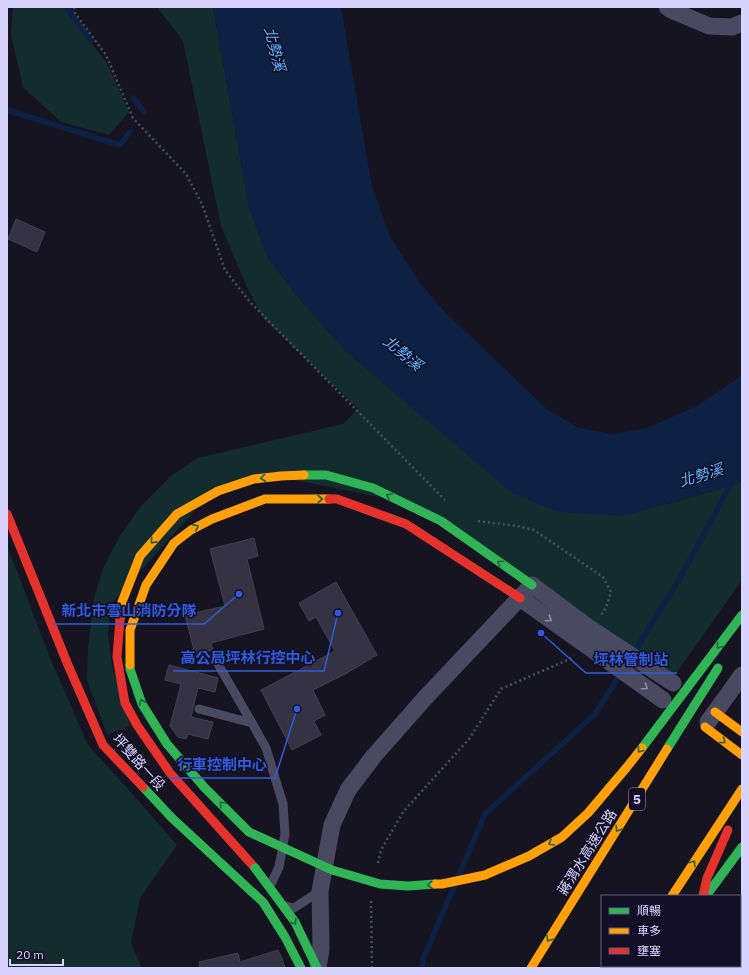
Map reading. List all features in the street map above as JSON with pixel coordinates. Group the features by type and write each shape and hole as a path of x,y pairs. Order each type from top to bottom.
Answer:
{"main road":[{"path":"318,968 295,922 255,868 170,773 137,725 125,703 117,657 122,602 140,556 177,514 218,491 254,479 281,476 326,475 374,488 441,521 532,585"},
{"path":"520,598 406,524 337,499 265,499 212,519 191,530 174,543 146,585 130,630 130,669 142,704 168,744 204,787 249,832 332,870 380,884 408,886 442,884 485,875 529,856 562,837 588,813 627,767 742,615"},
{"name":"坪雙路一段","path":"7,514 68,665 103,745 172,818 264,902 285,937 301,968"},
{"name":"蔣渭水高速公路","path":"531,968 721,663"},
{"path":"715,712 742,732"},
{"path":"705,727 742,755"},
{"path":"673,895 742,789"},
{"path":"705,895 707,878 731,825"},
{"path":"706,895 742,847"}],"street":[{"path":"667,7 709,26 732,27 742,24"},
{"path":"318,968 322,949 320,891 332,825 348,790 373,757 420,704 532,585 583,634 663,700 705,727 742,675"},
{"path":"520,598 673,683 715,712"}],"lane":[{"path":"218,664 266,748 283,804 285,834 279,867 264,902 294,908 320,891"},
{"path":"199,709 252,723"}],"green space":[{"path":"13,7 71,7 73,19 106,62 129,112 109,135 61,122 23,87 11,34"},
{"path":"157,7 213,7 249,207 268,258 302,302 668,504 742,482 742,580 675,675 414,504 270,475 207,497 111,604 108,634 112,665 130,726 107,735 87,680 88,648 94,598 104,566 120,536 141,506 171,476 198,458 343,424 358,409 263,318 247,287 221,226 183,41"},
{"path":"7,545 50,658 88,745 177,845 140,898 131,943 142,968 7,968"}],"water":[{"name":"北勢溪","path":"213,7 341,7 372,187 390,236 419,282 443,310 548,410 579,428 612,434 647,428 697,406 742,375 742,482 624,516 558,512 512,493 343,349 302,302 268,258 249,207"}],"building":[{"path":"16,219 45,232 37,252 8,239"},
{"path":"254,538 258,556 247,559 264,629 211,643 213,650 195,654 185,615 225,606 210,549"},
{"path":"336,582 377,655 347,673 313,690 325,715 314,721 321,735 292,750 261,690 335,651 316,617 309,621 299,603"},
{"path":"169,665 218,678 215,692 198,688 191,717 213,722 208,739 188,734 186,739 178,737 170,726 181,684 165,680"},
{"path":"278,950 285,968 200,968 199,962 238,953 240,962"}],"waterway":[{"path":"66,7 91,41"},
{"path":"133,98 144,112"},
{"path":"7,110 120,145 130,132"},
{"path":"633,654 680,578 733,480"},
{"path":"459,875 485,814 595,714 621,673"},
{"path":"422,968 423,959 454,887"}],"traffic: fast":[{"path":"304,475 326,475 373,488 441,521 532,585"},
{"path":"642,748 742,615"},
{"path":"130,665 142,704 167,744 204,787 249,832"},
{"path":"667,749 718,668"},
{"path":"143,787 172,818 263,902 285,937 301,968"},
{"path":"249,832 332,870 380,884 408,886 435,884"},
{"path":"707,895 742,847"},
{"path":"255,868 295,922 317,968"}],"traffic: slow":[{"path":"120,619 122,602 140,556 177,514 218,491 254,479 304,475"},
{"path":"130,665 130,630 146,585 174,543 191,530 212,519 265,499 329,499"},
{"path":"715,712 742,732"},
{"path":"705,727 742,755"},
{"path":"435,884 442,884 485,875 529,856 562,837 588,813 642,748"},
{"path":"531,968 667,749"},
{"path":"673,895 742,789"}],"traffic: jam":[{"path":"329,499 337,499 406,524 520,598"},
{"path":"7,514 68,665 103,745 143,787"},
{"path":"120,619 117,657 125,703 137,725 170,773 255,868"},
{"path":"703,895 707,878 728,830"}],"place":[{"name":"新北市雪山消防分隊","path":"239,594"},
{"name":"高公局坪林行控中心","path":"338,613"},
{"name":"坪林管制站","path":"541,633"},
{"name":"行車控制中心","path":"297,709"}]}
